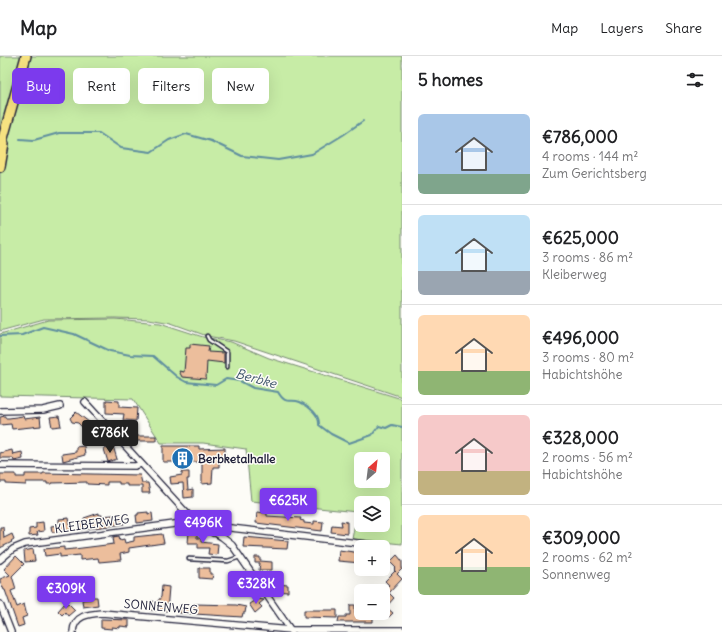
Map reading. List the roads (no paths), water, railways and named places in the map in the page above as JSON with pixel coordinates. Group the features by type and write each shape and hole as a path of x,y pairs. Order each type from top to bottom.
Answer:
{"main road":[{"path":"0,150 26,56"},
{"path":"0,167 8,123"}],"street":[{"path":"85,402 192,519 213,533 227,540 291,631"},
{"path":"0,411 43,410 60,406"},
{"path":"0,465 135,466 141,464"},
{"name":"KLEIBERWEG","path":"0,560 13,549 25,544 182,522 192,519"},
{"path":"213,533 218,528 222,527 354,543"},
{"path":"0,604 11,632"},
{"name":"SONNENWEG","path":"73,632 73,626 77,619 82,616 102,613 291,631 402,630"}],"lane":[{"path":"207,336 209,340 227,352 227,367"},
{"path":"189,559 228,561 240,557"}],"waterway":[{"path":"20,139 34,140 59,133 99,133 121,148 151,152 169,140 186,134 211,141 242,156 278,160 312,154 363,121"},
{"name":"Berbke","path":"0,336 22,335 43,327 74,334 110,351 130,355 153,356 177,377 186,382 216,385 226,379 240,381 253,388 278,392 283,399 288,401 297,401 307,406 316,414 319,425 331,434 349,443 372,435 379,426 386,428 392,425 402,427"}],"place":[{"name":"Berbketalhalle","path":"182,459"}]}
